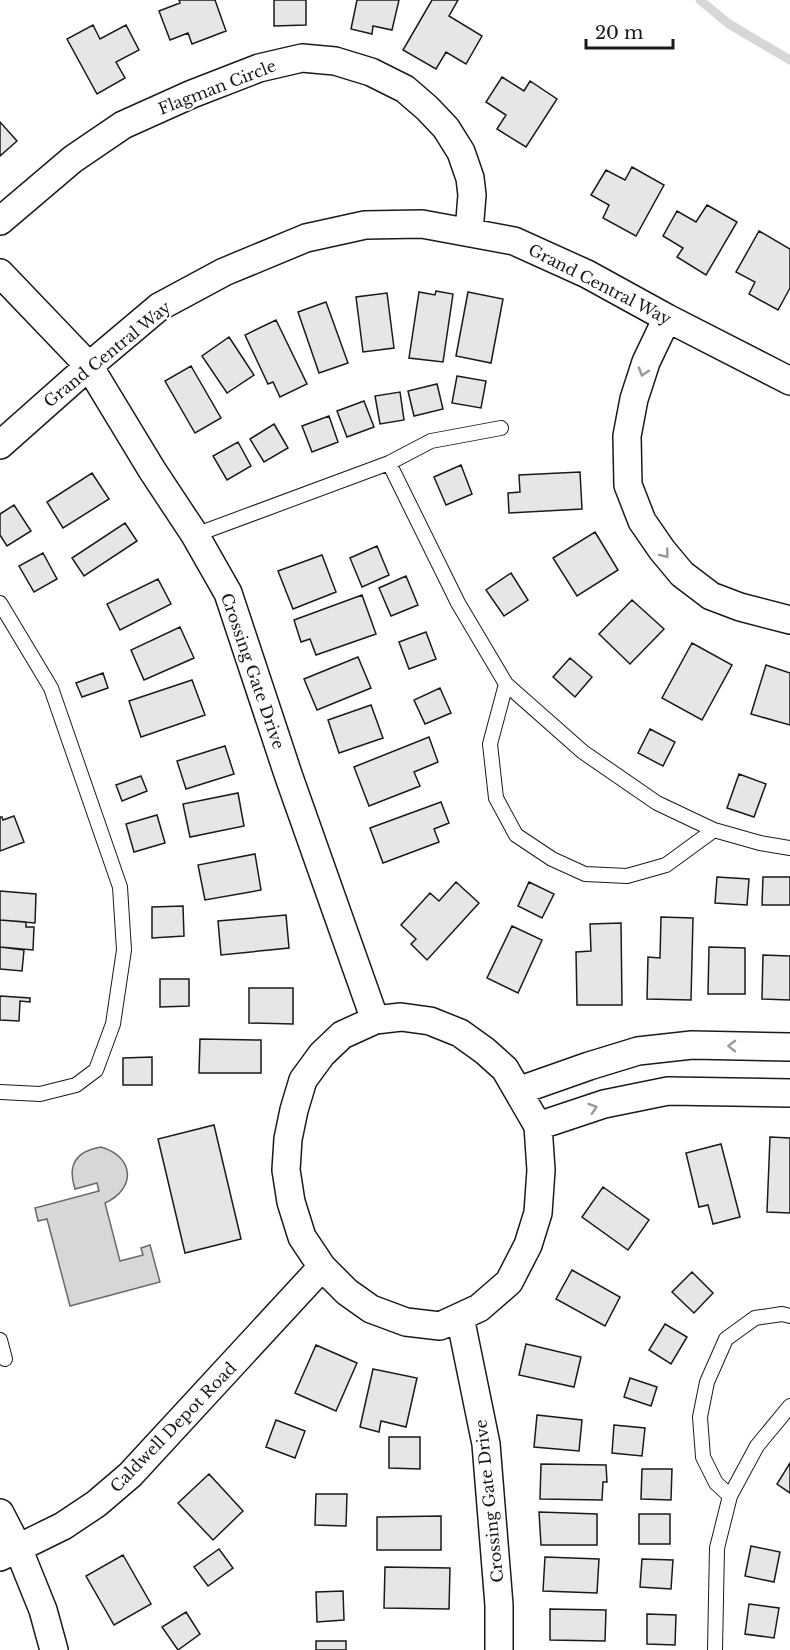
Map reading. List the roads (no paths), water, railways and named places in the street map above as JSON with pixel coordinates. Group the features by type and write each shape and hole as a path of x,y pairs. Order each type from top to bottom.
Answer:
{"street":[{"name":"Flagman Circle","path":"0,221 73,159 123,125 192,94 259,68 302,58 335,61 371,72 405,89 427,108 446,128 461,152 470,178 472,195 469,232"},
{"name":"Grand Central Way","path":"0,445 159,307 224,273 306,238 365,225 422,224 514,241 587,274 790,381"},
{"name":"Crossing Gate Drive","path":"0,273 89,366 152,470 195,535 228,593 293,788 375,1020"},
{"path":"667,318 646,362 634,399 627,436 628,485 642,521 682,574 711,596 740,607 790,620"},
{"path":"401,1017 430,1021 460,1033 485,1051 505,1069 518,1091 538,1126 541,1170 537,1213 528,1245 508,1282 479,1308 440,1326 406,1322 371,1309 347,1292 322,1267 302,1237 291,1202 286,1170 288,1139 303,1080 322,1054 342,1035 375,1020 401,1017"},
{"path":"518,1091 638,1051 692,1045 790,1047"},
{"path":"538,1126 604,1104 668,1091 790,1093"},
{"name":"Caldwell Depot Road","path":"9,1552 63,1526 96,1504 130,1475 322,1267"},
{"name":"Crossing Gate Drive","path":"460,1317 486,1444 499,1605 499,1650"},
{"path":"0,1513 9,1552 43,1610 54,1650"}],"lane":[{"path":"195,535 389,462 431,441 501,428"},
{"path":"389,462 458,603 506,684 584,752 657,803 714,830 760,843 790,848"},
{"path":"0,603 51,688 120,887 124,950 113,1024 96,1070 76,1085 40,1094 0,1092"},
{"path":"506,684 490,744 496,798 516,835 552,859 585,874 627,876 666,865 714,830"},
{"path":"730,1496 716,1483 703,1457 700,1417 707,1382 726,1339 754,1318 782,1314 790,1316"},
{"path":"0,1340 5,1359"},
{"path":"715,1650 717,1548 730,1496 757,1446 790,1406"}],"waterway":[{"path":"700,0 729,24 790,60"}]}
